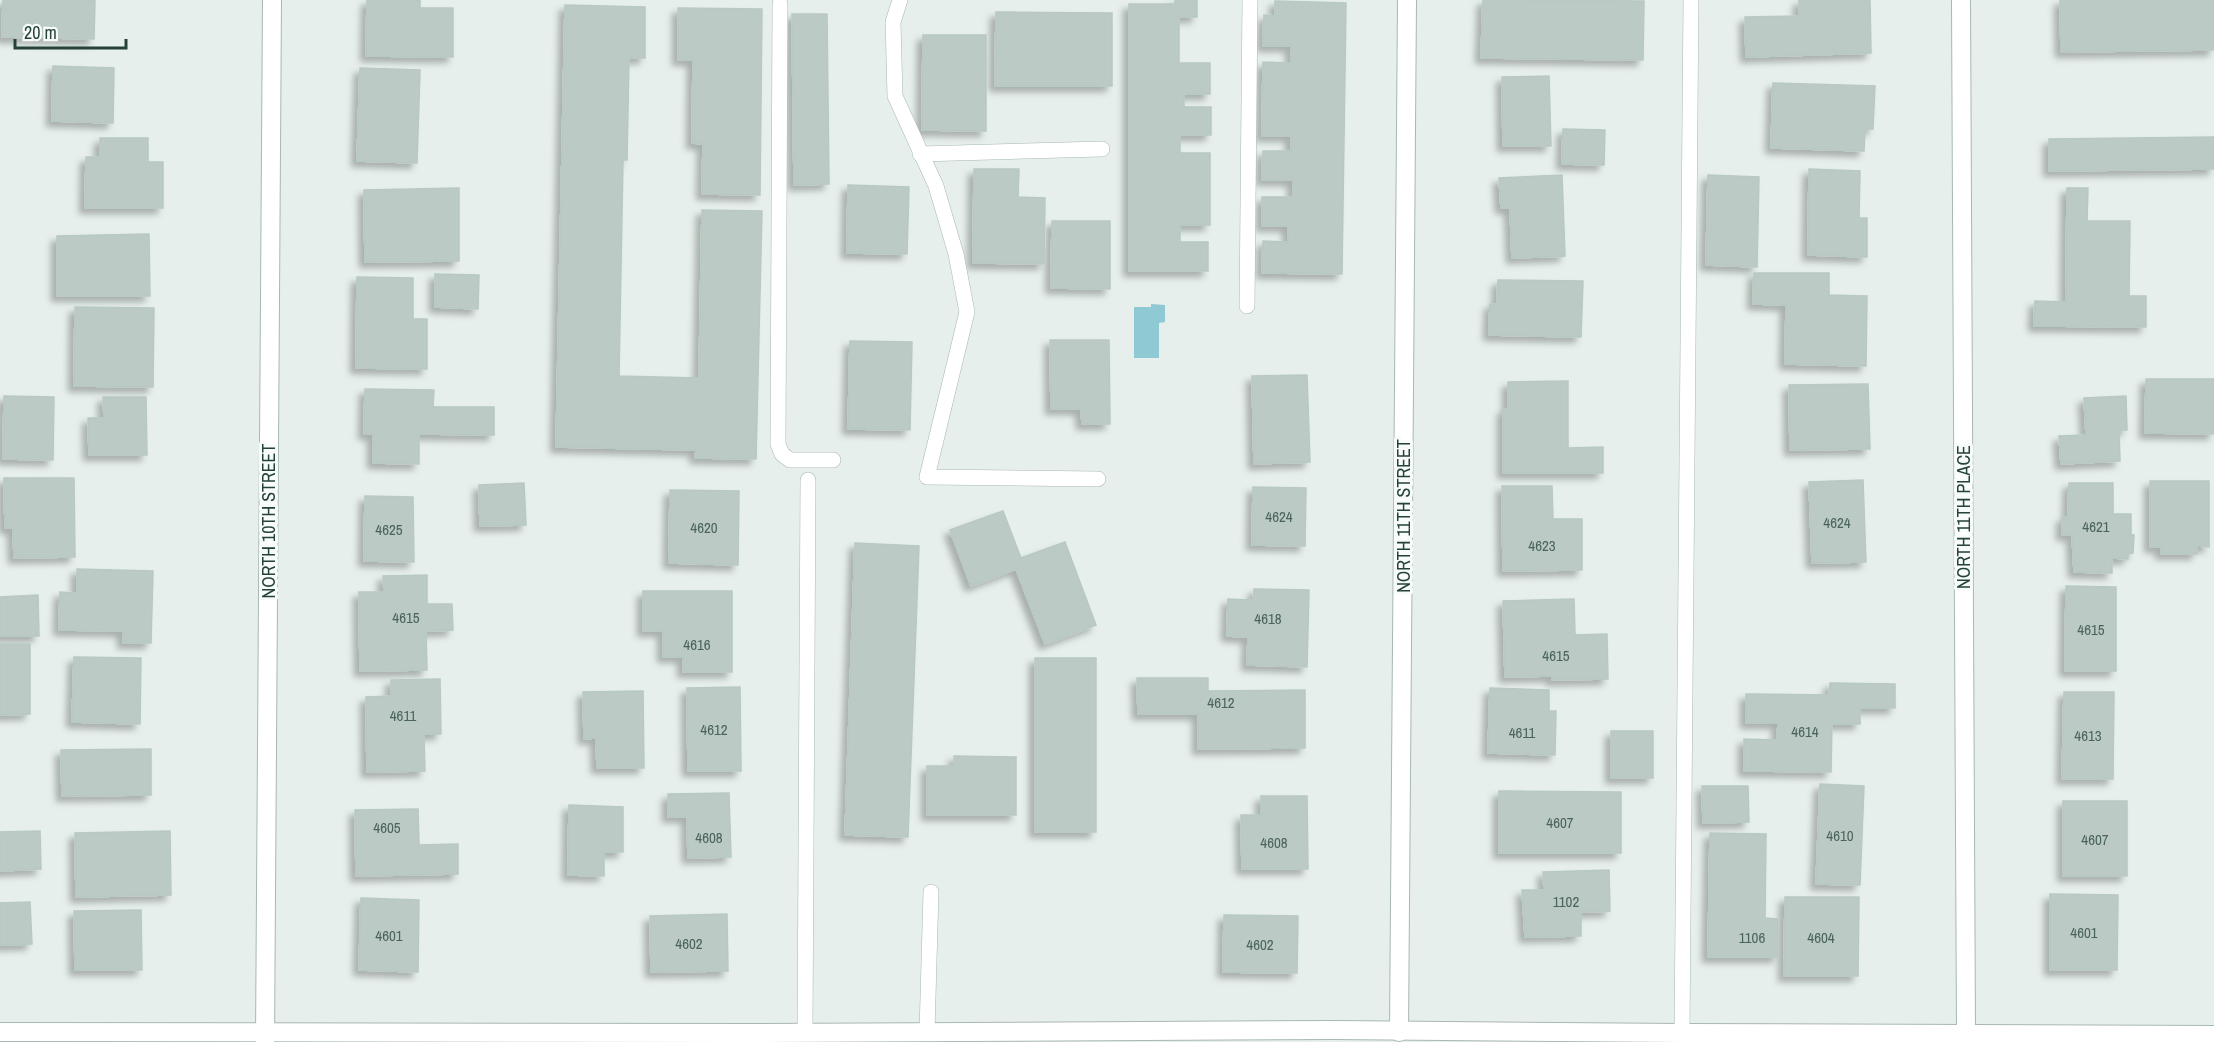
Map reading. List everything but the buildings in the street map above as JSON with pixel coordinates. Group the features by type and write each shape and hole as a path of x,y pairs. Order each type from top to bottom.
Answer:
{"street":[{"name":"NORTH 10TH STREET","path":"265,1037 272,0"},
{"name":"NORTH 11TH STREET","path":"1399,1032 1407,0"},
{"name":"NORTH 11TH PLACE","path":"1961,0 1966,1034"},
{"path":"0,1032 265,1037 1323,1030 1371,1037 1399,1032 2214,1035"}],"lane":[{"path":"900,0 893,22 895,96 936,186 953,243 967,312 927,477 1098,479"},
{"path":"1247,306 1250,0"},
{"path":"1682,1034 1691,0"},
{"path":"780,4 778,444 782,454 790,460 833,460"},
{"path":"920,154 1102,149"},
{"path":"805,1032 808,480"},
{"path":"927,1032 931,892"}],"water":[{"path":"1151,304 1165,305 1165,322 1159,323 1159,358 1134,358 1134,307 1151,307"}]}
